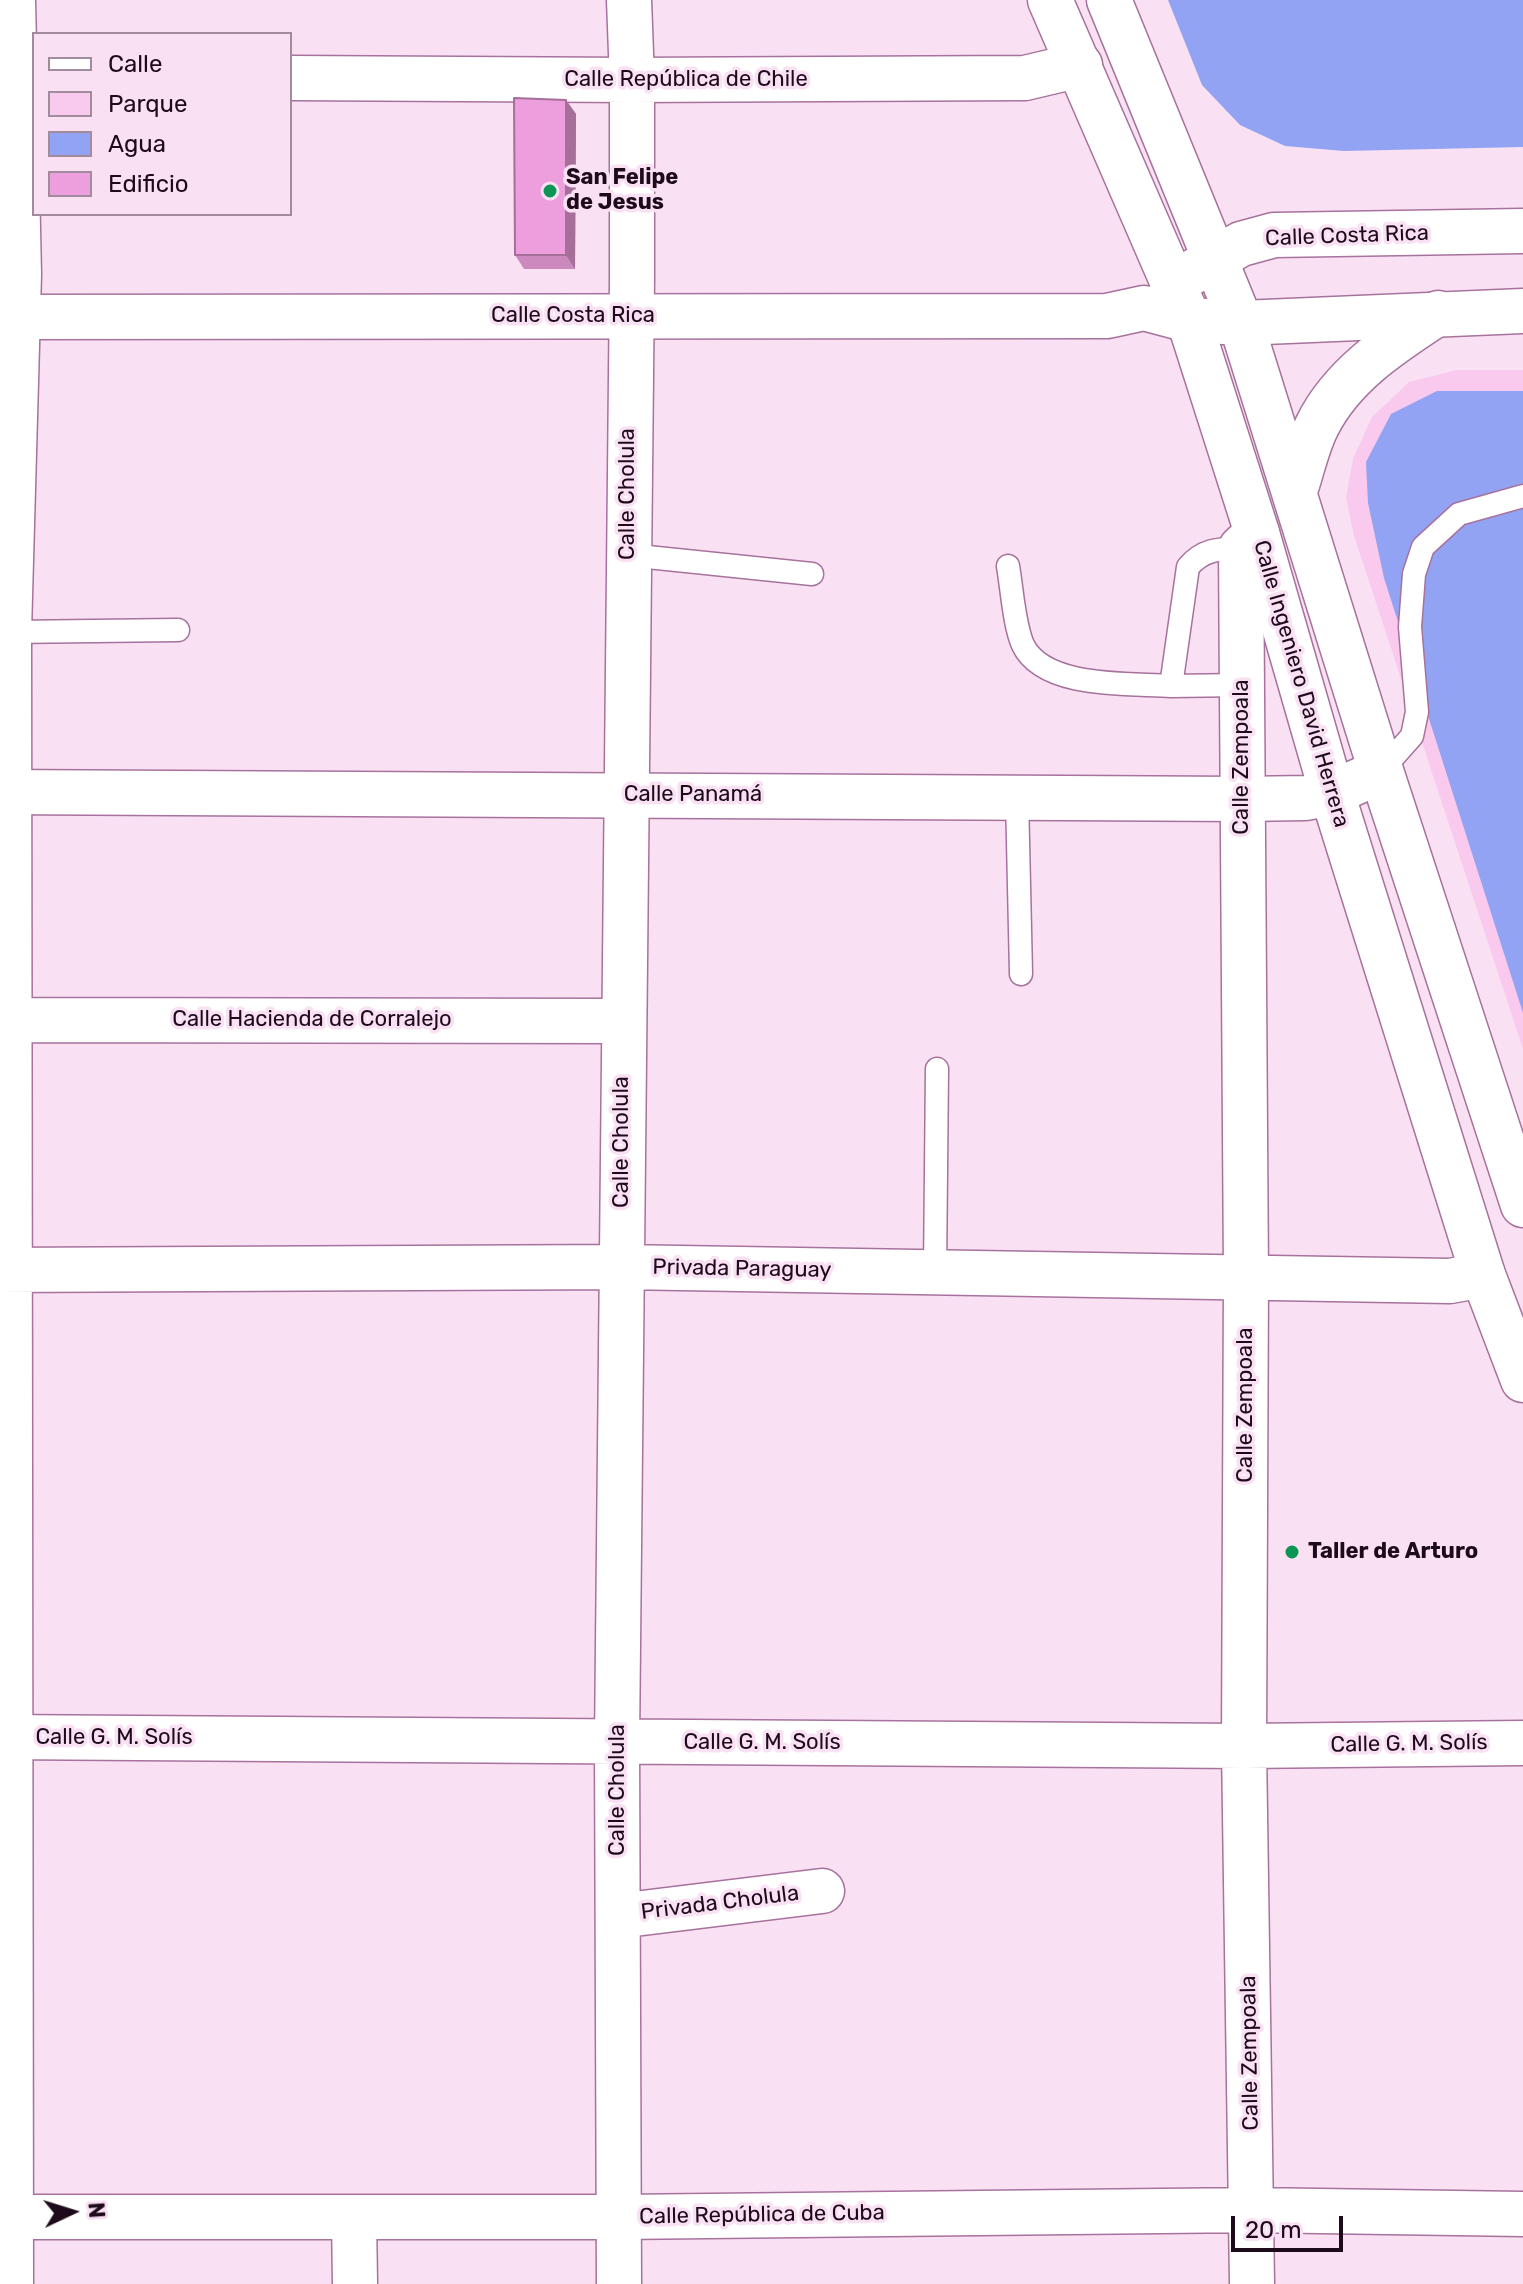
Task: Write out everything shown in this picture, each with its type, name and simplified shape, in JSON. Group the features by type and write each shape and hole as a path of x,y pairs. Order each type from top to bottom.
{"street":[{"path":"11,2284 6,2217 4,792 9,632 9,317 16,76 13,0"},
{"name":"Calle Cholula","path":"619,2284 617,1742 631,316 632,80 629,0"},
{"name":"Calle Ingeniero David Herrera","path":"1050,0 1080,65 1168,304 1249,540 1483,1275 1523,1380"},
{"path":"1109,0 1241,323 1381,771 1523,1205"},
{"name":"Calle República de Chile","path":"292,78 1025,78 1080,65"},
{"name":"Calle Costa Rica","path":"1168,304 1214,258 1241,244 1274,235 1523,231"},
{"name":"Calle Costa Rica","path":"9,317 1107,316 1168,304 1241,323 1523,311"},
{"path":"1295,491 1318,426 1352,377 1387,347 1438,313"},
{"name":"Calle Zempoala","path":"1249,540 1242,685 1242,799 1246,1276 1244,1746 1252,2284"},
{"name":"Calle Panamá","path":"4,792 1242,799 1306,798 1332,793 1381,771"},
{"name":"Calle Hacienda de Corralejo","path":"5,1020 623,1021"},
{"name":"Privada Paraguay","path":"5,1270 621,1267 1450,1281 1483,1275"},
{"name":"Calle G. M. Solís","path":"5,1737 1244,1746 1523,1743"},
{"name":"Privada Cholula","path":"618,1916 822,1891"},
{"name":"Calle República de Cuba","path":"6,2217 618,2217 1252,2210 1523,2214"},
{"path":"354,2217 355,2284"}],"lane":[{"path":"1381,771 1412,736 1417,712 1410,627 1414,574 1423,547 1459,514 1523,496"},
{"path":"1171,686 1188,567 1197,556 1249,540"},
{"path":"628,555 812,574"},
{"path":"1008,566 1022,643 1031,658 1050,672 1091,681 1171,686 1242,685"},
{"path":"9,632 178,630"},
{"path":"1017,797 1021,974"},
{"path":"935,1272 937,1069"}],"green space":[{"path":"1457,370 1523,370 1523,1049 1354,536 1346,497 1353,459 1372,417 1409,382"}],"water":[{"path":"1168,0 1523,0 1523,147 1344,151 1285,146 1240,125 1202,85"},
{"path":"1437,391 1523,391 1523,1013 1384,578 1368,503 1366,462 1391,414"}],"building":[{"name":"San Felipe de Jesus","path":"514,98 566,100 566,255 515,255"}],"place":[{"name":"San Felipe de Jesus","path":"550,191"},
{"name":"Taller de Arturo","path":"1292,1552"}]}
